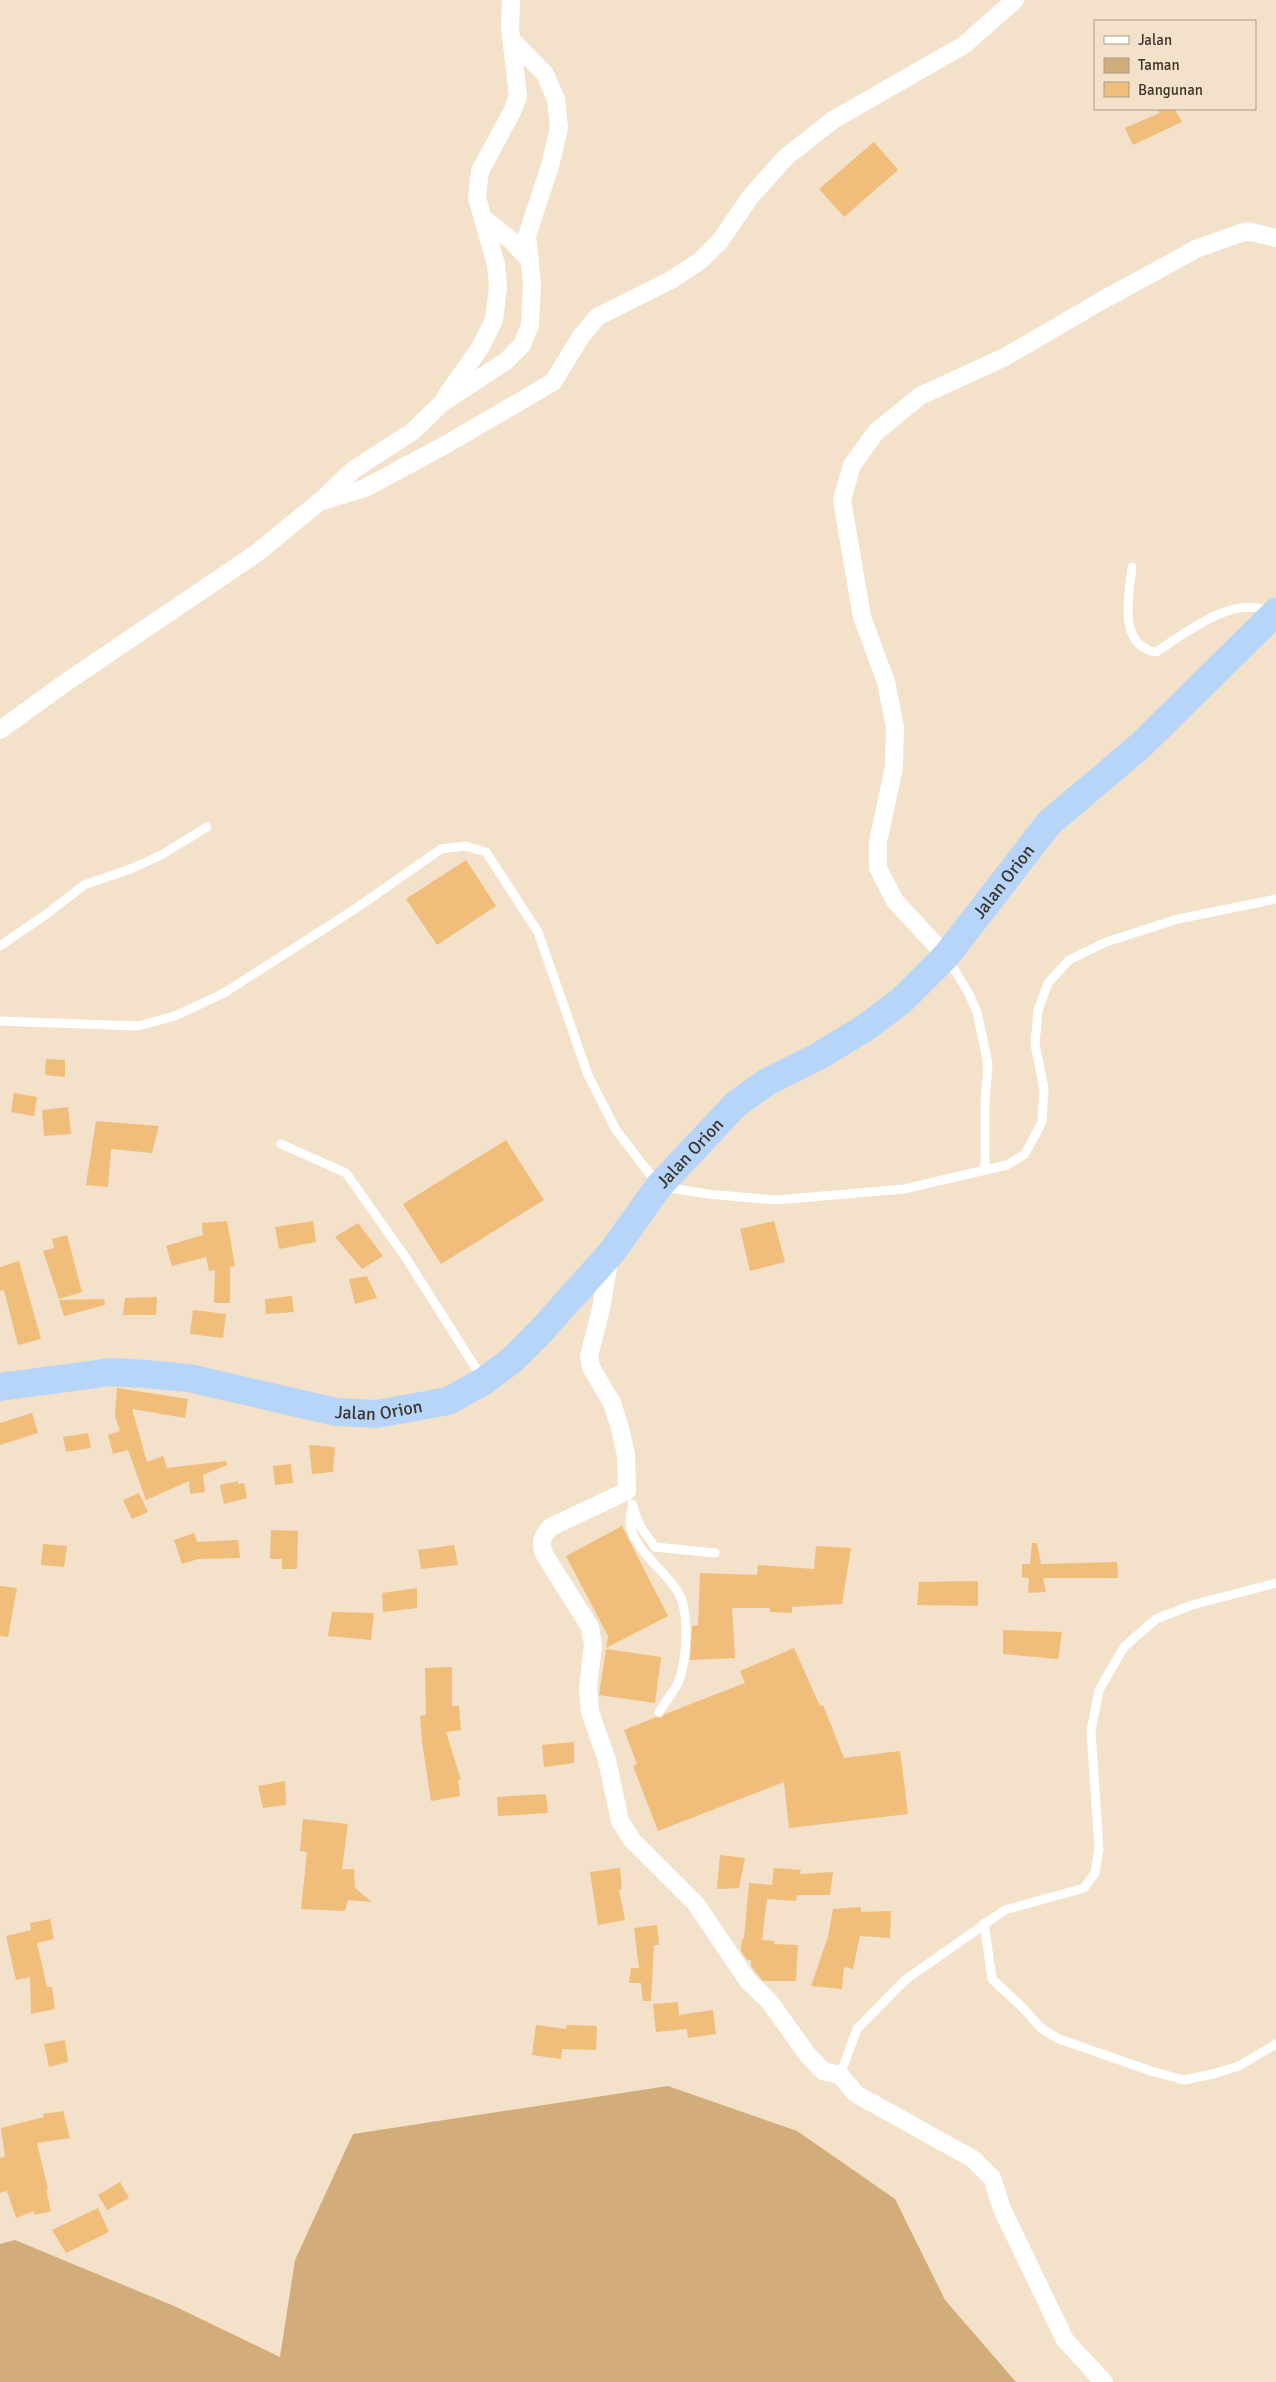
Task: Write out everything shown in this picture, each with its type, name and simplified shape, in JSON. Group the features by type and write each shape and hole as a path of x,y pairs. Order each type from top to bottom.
{"highway":[{"name":"Jalan Orion","path":"0,1387 111,1372 145,1374 189,1378 336,1412 377,1414 448,1401 484,1381 512,1360 541,1331 611,1254 659,1186 736,1104 767,1082 817,1058 865,1028 901,1001 946,956 1049,823 1140,746 1275,613"}],"street":[{"path":"442,403 480,348 494,320 498,287 496,264 477,198 480,172 518,96 511,39 511,0"},
{"path":"320,502 365,488 447,444 553,382 580,338 597,316 671,280 700,261 720,241 751,196 786,157 833,120 964,45 1015,0"},
{"path":"0,730 65,683 257,554 320,502 353,470 412,432 442,403 506,361 522,345 530,325 532,283 527,236 550,166 559,128 556,100 545,74 511,39"},
{"path":"482,218 512,241 530,261"},
{"path":"946,956 895,901 878,868 878,842 894,767 896,727 886,682 862,617 842,500 852,465 876,432 920,396 1005,357 1101,301 1198,248 1248,231 1276,238"},
{"path":"611,1254 590,1356 591,1367 612,1403 620,1428 626,1455 630,1499 551,1528 545,1533 541,1545 544,1554 590,1627 593,1645 588,1688 590,1712 607,1760 620,1821 632,1840 696,1904 748,1981 769,2001 807,2054 823,2070 840,2076 856,2094 973,2159 992,2178 1002,2209 1065,2340 1104,2382"}],"lane":[{"path":"1132,567 1127,606 1129,628 1136,642 1147,650 1156,652 1223,613 1259,606 1275,613"},
{"path":"0,946 48,913 84,885 132,868 156,857 207,827"},
{"path":"0,1021 138,1026 174,1016 224,993 355,909 441,849 465,846 486,852 538,932 588,1075 616,1130 659,1186 707,1194 776,1200 904,1188 1007,1165 1025,1154 1042,1122 1044,1089 1035,1044 1038,1010 1048,982 1068,960 1106,942 1178,918 1276,899"},
{"path":"946,956 969,994 977,1012 988,1064 985,1102 985,1170"},
{"path":"281,1144 346,1173 406,1258 484,1381"},
{"path":"630,1499 640,1526 655,1547 715,1553"},
{"path":"630,1499 629,1529 637,1543 679,1593 684,1606 684,1657 682,1670 678,1683 659,1712"},
{"path":"840,2076 857,2029 905,1980 1005,1910 1084,1888 1095,1873 1099,1849 1091,1731 1100,1690 1124,1646 1156,1619 1192,1604 1276,1583"},
{"path":"984,1923 992,1980 1022,2007 1042,2029 1059,2038 1151,2071 1184,2080 1238,2066 1276,2044"}],"green space":[{"path":"668,2086 797,2131 895,2199 945,2300 1016,2382 0,2382 0,2244 15,2240 174,2306 280,2357 295,2260 353,2134"}],"building":[{"path":"1158,110 1176,110 1182,122 1133,145 1125,128 1160,113"},
{"path":"874,142 898,170 844,217 819,189"},
{"path":"466,860 496,906 437,945 406,899"},
{"path":"46,1059 65,1060 65,1077 45,1075"},
{"path":"14,1093 37,1097 34,1116 11,1112"},
{"path":"68,1107 71,1134 44,1136 42,1110"},
{"path":"96,1121 159,1126 152,1153 111,1149 108,1187 86,1185"},
{"path":"506,1140 544,1200 441,1264 403,1204"},
{"path":"227,1221 235,1266 230,1267 230,1303 214,1303 215,1270 209,1271 206,1257 172,1266 166,1246 203,1235 202,1223"},
{"path":"313,1221 316,1242 279,1249 275,1227"},
{"path":"774,1221 785,1262 750,1271 740,1229"},
{"path":"358,1223 383,1256 362,1269 335,1237"},
{"path":"67,1235 82,1292 59,1299 43,1251 54,1248 52,1239"},
{"path":"19,1261 41,1339 18,1345 4,1290 0,1291 0,1267"},
{"path":"367,1276 377,1298 355,1304 349,1279"},
{"path":"292,1296 294,1312 266,1314 265,1299"},
{"path":"157,1297 156,1315 123,1315 125,1298"},
{"path":"104,1299 105,1305 64,1316 59,1300"},
{"path":"193,1310 226,1314 223,1338 190,1334"},
{"path":"117,1388 188,1399 185,1418 132,1409 147,1462 163,1456 167,1468 226,1461 227,1465 203,1475 205,1492 190,1494 189,1481 146,1500 128,1450 113,1454 108,1435 120,1431 115,1416"},
{"path":"32,1413 38,1433 0,1445 0,1423"},
{"path":"88,1433 91,1448 66,1452 63,1437"},
{"path":"309,1445 335,1447 333,1472 312,1474"},
{"path":"291,1464 293,1483 275,1485 273,1466"},
{"path":"238,1481 238,1484 244,1483 247,1498 224,1504 220,1485"},
{"path":"139,1493 148,1512 132,1519 123,1500"},
{"path":"622,1526 668,1616 606,1648 608,1636 566,1556"},
{"path":"271,1530 298,1531 297,1569 282,1569 282,1559 270,1559"},
{"path":"194,1533 197,1542 238,1540 240,1558 198,1559 182,1564 174,1540"},
{"path":"1032,1543 1037,1543 1041,1564 1117,1562 1118,1578 1043,1578 1046,1592 1028,1593 1029,1578 1022,1577 1022,1564 1030,1564"},
{"path":"43,1544 67,1546 64,1567 41,1565"},
{"path":"454,1545 458,1565 421,1569 418,1550"},
{"path":"816,1546 851,1548 842,1604 792,1607 792,1613 770,1612 770,1608 732,1608 735,1658 690,1660 692,1626 698,1625 700,1573 757,1575 758,1565 814,1569"},
{"path":"978,1581 978,1606 917,1605 919,1582"},
{"path":"0,1586 17,1588 8,1637 0,1636"},
{"path":"417,1588 417,1608 383,1612 382,1593"},
{"path":"332,1612 374,1613 371,1640 328,1636"},
{"path":"1003,1630 1062,1632 1058,1659 1003,1654"},
{"path":"794,1648 820,1706 823,1705 844,1758 900,1751 908,1814 789,1828 784,1782 658,1831 633,1766 637,1764 624,1730 656,1717 661,1718 665,1714 745,1683 740,1671"},
{"path":"606,1649 661,1657 655,1703 599,1695"},
{"path":"452,1667 452,1706 459,1706 461,1730 446,1732 461,1780 458,1780 460,1796 431,1801 420,1716 426,1715 425,1668"},
{"path":"574,1742 574,1763 544,1767 542,1745"},
{"path":"285,1781 286,1805 263,1808 258,1786"},
{"path":"546,1794 548,1813 498,1816 497,1797"},
{"path":"303,1819 348,1824 342,1869 354,1869 355,1888 372,1902 348,1900 345,1911 301,1909 307,1852 300,1851"},
{"path":"720,1855 745,1858 739,1888 717,1889"},
{"path":"620,1868 622,1889 619,1890 625,1920 598,1925 590,1872"},
{"path":"774,1868 801,1870 800,1874 833,1872 830,1895 797,1895 796,1901 767,1899 762,1940 774,1941 774,1944 798,1945 796,1981 763,1981 751,1966 751,1960 747,1960 741,1951 742,1939 744,1939 749,1883 772,1885"},
{"path":"861,1907 861,1912 891,1911 890,1938 860,1936 853,1969 844,1967 842,1989 811,1986 828,1937 833,1909"},
{"path":"50,1919 54,1939 37,1943 47,1987 52,1987 55,2009 31,2014 30,1977 16,1980 6,1936 31,1930 30,1923"},
{"path":"657,1925 659,1945 654,1945 651,2001 643,2001 641,1983 629,1983 631,1968 639,1968 634,1928"},
{"path":"678,2002 679,2015 713,2010 716,2034 688,2038 687,2029 656,2032 653,2004"},
{"path":"536,2025 566,2029 567,2025 597,2026 596,2050 562,2049 561,2059 532,2055"},
{"path":"65,2040 68,2062 49,2067 44,2044"},
{"path":"63,2111 70,2138 37,2143 51,2211 34,2215 34,2211 16,2218 7,2191 0,2193 0,2158 5,2157 1,2128 44,2117 43,2114"},
{"path":"120,2182 129,2198 107,2210 98,2195"},
{"path":"98,2208 109,2232 66,2253 52,2230"}]}
